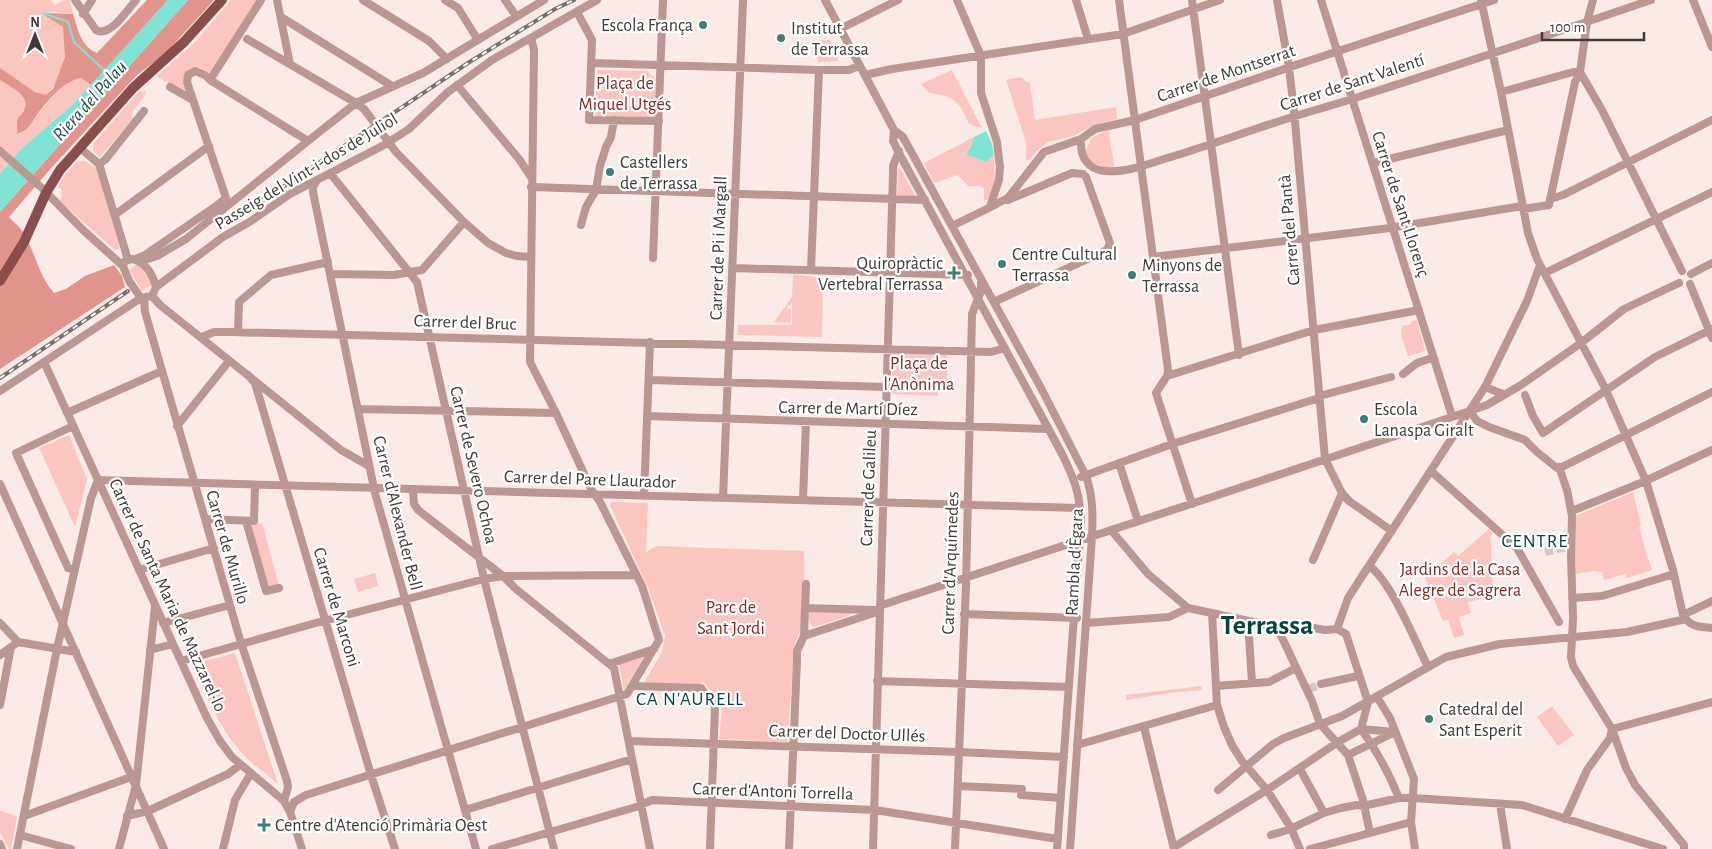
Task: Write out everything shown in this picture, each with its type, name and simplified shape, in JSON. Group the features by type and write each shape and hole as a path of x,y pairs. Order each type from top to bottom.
{"main road":[{"path":"0,282 24,242 44,191 60,170 133,88 184,42 222,0"}],"street":[{"path":"75,0 83,14 96,30 100,32 105,32 111,28 136,0"},
{"path":"83,14 92,0"},
{"path":"210,80 260,0"},
{"path":"277,0 290,64"},
{"path":"363,0 429,41 447,59"},
{"path":"445,0 458,8 478,40"},
{"path":"505,0 516,16"},
{"name":"Passeig del Vint-i-dos de Juliol","path":"132,262 226,202 356,103 423,73 544,0"},
{"name":"Passeig del Vint-i-dos de Juliol","path":"156,287 223,237 251,221 290,194 409,129 436,102 492,60 597,0"},
{"path":"654,258 663,0"},
{"name":"Carrer de Pi i Margall","path":"723,498 744,0"},
{"name":"Rambla d'Ègara","path":"824,0 894,130 903,137 915,158 1041,388 1086,476 1092,497 1094,538 1086,620 1070,849"},
{"path":"840,29 898,0"},
{"path":"957,0 981,56 981,93 997,142 1000,167 999,180 990,207"},
{"path":"1076,0 1088,39"},
{"path":"1119,0 1168,370 1167,376 1156,393 1192,504"},
{"path":"1192,0 1239,355"},
{"path":"865,75 892,69 1123,34 1220,0"},
{"name":"Carrer del Pantà","path":"1277,0 1289,67 1325,459"},
{"name":"Carrer de Sant Llorenç","path":"1321,0 1452,416"},
{"name":"Carrer de Montserrat","path":"990,207 1008,198 1044,152 1081,139 1095,129 1135,120 1481,2 1494,0"},
{"path":"1549,202 1575,82 1580,72 1593,0"},
{"name":"Carrer de Sant Valentí","path":"1081,139 1082,156 1095,169 1105,171 1142,166 1651,0"},
{"path":"1693,0 1712,46"},
{"path":"1481,2 1501,92 1528,233 1540,265 1606,390 1646,481 1685,617 1696,627 1712,628"},
{"path":"577,12 592,40 589,120 659,121"},
{"path":"281,17 392,86"},
{"path":"290,812 294,802 306,795 627,694 659,640 642,586 596,494 591,489 530,362 534,50 531,38"},
{"path":"247,39 364,109 396,152 464,222 496,249 517,256 531,257"},
{"path":"591,63 819,70 849,70 859,66"},
{"path":"811,270 819,70"},
{"path":"226,202 187,82 188,75 195,71 200,72 308,141"},
{"path":"1501,92 1572,72 1580,72"},
{"path":"1580,72 1602,110 1682,271"},
{"path":"457,85 519,159 531,178"},
{"path":"170,87 193,100"},
{"path":"99,164 105,160 144,111"},
{"path":"581,226 586,207 596,190 600,166 611,137 614,120"},
{"path":"1153,256 1392,228 1549,202 1712,120"},
{"name":"Carrer de Galileu","path":"873,849 886,349 894,166 899,153 899,143 894,130"},
{"path":"1373,163 1508,130"},
{"path":"116,214 209,146"},
{"path":"80,148 99,164 132,262 129,281 142,298"},
{"path":"519,159 527,158 532,151"},
{"path":"2,153 83,230 153,278 156,287 152,296"},
{"path":"899,153 905,157 915,158"},
{"name":"Rambla d'Ègara","path":"899,153 1074,479 1080,508 1079,541 1057,849"},
{"path":"1114,176 1130,172"},
{"name":"Carrer de Severo Ochoa","path":"330,173 417,282 484,579 548,833 554,849"},
{"path":"952,226 990,207 1072,173 1083,174 1086,177 1110,243 1109,248 994,302"},
{"name":"Carrer d'Alexander Bell","path":"317,180 314,183 313,192 374,489 476,849"},
{"path":"531,188 925,200"},
{"path":"1545,273 1712,192"},
{"path":"331,274 394,275 422,270 464,222"},
{"path":"238,332 239,302 271,274 328,262"},
{"path":"1691,274 1712,263"},
{"path":"1338,629 1348,598 1485,387 1526,301 1540,265"},
{"path":"733,268 979,276"},
{"path":"1679,283 1684,286 1690,284 1693,280 1691,274 1682,271"},
{"path":"1679,283 1678,276 1682,271"},
{"name":"Carrer d'Arquímedes","path":"955,849 960,683 966,579 972,314 981,291 979,276"},
{"path":"804,636 874,613 882,606 1079,541 1116,534 1138,521 1487,405 1548,367 1624,309 1679,283"},
{"path":"1690,284 1710,329 1712,338"},
{"path":"0,391 142,298 152,296"},
{"path":"152,296 160,305 341,450 369,466"},
{"name":"Carrer de Murillo","path":"142,298 240,643 287,781 288,787 284,801"},
{"path":"1167,376 1314,330 1419,310"},
{"path":"1525,395 1542,433 1655,358 1710,329"},
{"name":"Carrer del Bruc","path":"202,337 214,332 238,332 991,352 1005,348"},
{"path":"644,496 650,342"},
{"path":"1403,374 1416,363 1432,358"},
{"path":"178,426 229,361"},
{"name":"Carrer de Santa Maria de Mazzarel·lo","path":"44,362 207,718 220,741 240,765 284,801 290,812 302,849"},
{"path":"67,413 162,371"},
{"name":"Carrer de Marconi","path":"248,375 255,383 371,775 395,849"},
{"path":"1074,479 1172,444 1319,397 1391,377"},
{"path":"648,380 886,387"},
{"path":"1485,387 1503,394"},
{"path":"1559,468 1712,392"},
{"path":"261,406 268,400 277,398"},
{"path":"358,409 556,413"},
{"path":"1470,411 1477,421 1525,440 1537,452 1559,468 1572,511 1569,546 1572,598 1571,656 1573,666 1612,729 1626,768 1635,785 1684,845 1684,849"},
{"name":"Carrer de Martí Díez","path":"647,416 1048,429"},
{"path":"803,500 806,422"},
{"path":"74,426 16,453 68,568 75,570"},
{"path":"1572,511 1646,481 1712,450"},
{"path":"1325,459 1342,493 1350,501 1392,530"},
{"path":"1119,463 1138,521"},
{"path":"1431,471 1517,548 1559,622"},
{"path":"17,849 57,649 90,498 98,480"},
{"name":"Carrer del Pare Llaurador","path":"98,480 255,486 1080,508"},
{"path":"0,484 164,849"},
{"path":"206,519 254,521 255,486"},
{"path":"413,490 414,504 418,510 481,561 503,576 516,589 614,668 650,849"},
{"path":"1314,560 1342,493"},
{"path":"246,521 266,591 279,588"},
{"path":"1116,534 1148,574 1188,608 1277,627 1303,626 1326,630 1338,629 1346,634 1367,699 1361,729 1373,745 1391,777 1399,798"},
{"path":"139,570 214,548"},
{"path":"1369,566 1374,569 1390,590 1428,667"},
{"path":"1572,598 1602,596 1674,574"},
{"path":"181,661 240,643 484,579 503,576 635,575"},
{"path":"789,849 797,651 804,636 806,584"},
{"path":"1218,790 1279,741 1342,716 1367,699 1377,697 1446,657 1492,646 1572,636 1627,632 1685,617 1712,601"},
{"path":"164,623 230,605"},
{"path":"119,849 136,785 155,606"},
{"path":"806,608 874,610 880,608"},
{"path":"964,614 1086,620 1169,617 1188,608"},
{"path":"1212,613 1217,706 1233,747 1268,792 1291,828 1300,849"},
{"path":"1248,621 1252,683"},
{"path":"0,623 14,644 0,705"},
{"path":"1277,627 1308,689 1319,724 1348,756 1355,772 1370,833"},
{"path":"0,655 14,644 76,652"},
{"path":"150,650 173,644"},
{"path":"609,664 654,649"},
{"path":"1216,686 1269,682 1296,668"},
{"path":"1321,684 1358,676"},
{"path":"877,681 1069,686"},
{"path":"633,686 701,688 715,706 710,849"},
{"path":"1377,697 1390,718 1414,779 1411,822 1415,849"},
{"path":"1612,729 1712,702"},
{"path":"1077,745 1217,706"},
{"path":"1144,727 1174,848 1268,792 1336,743 1361,729 1396,734"},
{"path":"1565,818 1587,770 1610,738 1612,729"},
{"path":"1348,756 1396,734"},
{"name":"Carrer del Doctor Ullés","path":"629,740 1064,757"},
{"path":"465,810 632,759"},
{"path":"127,816 148,811 228,774 240,765"},
{"path":"1300,769 1324,813"},
{"path":"223,849 235,800 251,774"},
{"path":"24,816 131,777"},
{"path":"958,786 1022,789 1021,795 1061,798"},
{"path":"1271,835 1324,813 1357,805 1363,806 1399,798 1413,798 1522,805 1660,849"},
{"name":"Carrer d'Antoni Torrella","path":"492,849 642,805 652,800 875,810 1058,839"},
{"path":"1500,804 1507,849"},
{"path":"1310,849 1411,822"},
{"path":"20,835 71,849"},
{"path":"0,844 2,849"}],"green space":[{"path":"0,0 51,0 55,5 64,0 70,0 73,14 43,13 62,27 65,46 63,65 47,95 31,89 0,68"},
{"path":"231,0 258,0 212,74 199,68 190,69 185,77 187,91 157,76 195,42"},
{"path":"818,40 830,40 839,54 838,61 818,62"},
{"name":"Plaça de Miquel Utgés","path":"597,70 647,71 655,78 655,117 595,116"},
{"path":"952,70 982,128 969,124 962,109 955,101 945,96 929,93 921,84"},
{"path":"1021,77 1030,83 1035,120 1116,107 1117,119 1094,125 1073,136 1048,142 1026,161 1026,142 1006,80"},
{"path":"81,78 91,85 73,104 20,150 0,174 0,80 17,91 24,99 25,108 17,121 18,133 20,134 34,120 54,94 71,81"},
{"path":"140,90 143,93 146,90 132,112 132,120 100,157 93,151 93,144"},
{"path":"1109,130 1114,167 1104,167 1090,162 1086,151 1091,138"},
{"path":"974,137 970,149 977,158 986,162 994,155 995,190 991,200 984,200 984,188 968,186 958,175 934,183 924,163"},
{"path":"85,161 96,168 120,249 115,250 60,201 62,197 61,189 58,187 65,175 77,162"},
{"path":"898,168 900,168 918,201 897,200"},
{"path":"138,263 152,284 142,291 129,270"},
{"path":"793,274 823,278 822,337 738,335 738,325 792,325 792,301 787,309 791,309 791,323 774,322 792,297"},
{"path":"1417,320 1425,351 1408,356 1401,334 1402,326"},
{"name":"Plaça de l'Anònima","path":"892,352 947,353 947,386 938,386 938,396 892,394"},
{"path":"69,435 87,479 75,527 39,448"},
{"path":"1633,492 1641,526 1639,527 1652,570 1627,578 1625,574 1604,580 1602,572 1593,571 1575,574 1575,518 1577,515"},
{"name":"Parc de Sant Jordi","path":"612,502 648,503 646,552 656,546 804,551 804,610 795,642 787,742 719,739 722,706 703,681 699,685 646,683 645,681 662,652 665,636 648,588 610,505"},
{"path":"262,523 279,586 268,589 251,526"},
{"name":"Jardins de la Casa Alegre de Sagrera","path":"1489,529 1493,533 1490,537 1493,592 1489,597 1468,602 1471,613 1459,617 1464,635 1454,638 1448,620 1443,621 1425,578 1454,552 1458,556"},
{"path":"375,573 378,586 358,592 354,579"},
{"path":"811,610 856,613 814,627 810,624 809,615"},
{"path":"235,653 278,784 249,760 232,742 203,688 194,666 195,664"},
{"path":"645,655 624,690 619,664"},
{"path":"1201,686 1202,690 1126,700 1126,695"},
{"path":"1552,706 1574,735 1558,746 1537,717"},
{"path":"0,811 17,816 11,849 9,849 0,832"}],"shaded area":[{"path":"147,0 168,0 91,85 81,78 69,83 52,96 27,128 17,134 17,120 26,104 17,91 0,80 0,68 35,92 46,95 53,89 65,57 63,27 43,13 73,14 84,42 97,53"},
{"path":"188,0 214,0 164,55 137,75 52,167 9,217 25,236 48,286 54,293 66,289 85,276 114,265 122,276 125,287 0,369 0,212"}],"water":[{"name":"Riera del Palau","path":"168,0 188,0 0,212 0,174 20,150 73,104"},
{"path":"986,131 992,144 994,155 986,162 966,153 970,149 974,137"}],"waterway":[{"path":"43,13 68,22 74,42 105,71"}],"tunnel":[{"path":"1545,552 1567,547"},
{"path":"1309,689 1321,684"}],"railway":[{"path":"244,213 468,63 555,9 574,0"},
{"path":"0,378 128,291"}],"place":[{"name":"Escola França","path":"703,25"},
{"name":"Institut de Terrassa","path":"781,38"},
{"name":"Castellers de Terrassa","path":"610,172"},
{"name":"Centre Cultural Terrassa","path":"1002,264"},
{"name":"Quiropràctic Vertebral Terrassa","path":"954,273"},
{"name":"Minyons de Terrassa","path":"1132,275"},
{"name":"Escola Lanaspa Giralt","path":"1364,419"},
{"name":"Catedral del Sant Esperit","path":"1429,719"},
{"name":"Centre d'Atenció Primària Oest","path":"264,825"}],"district":[{"name":"CENTRE","path":"1535,540"},
{"name":"Terrassa","path":"1267,624"},
{"name":"CA N'AURELL","path":"690,698"}]}
